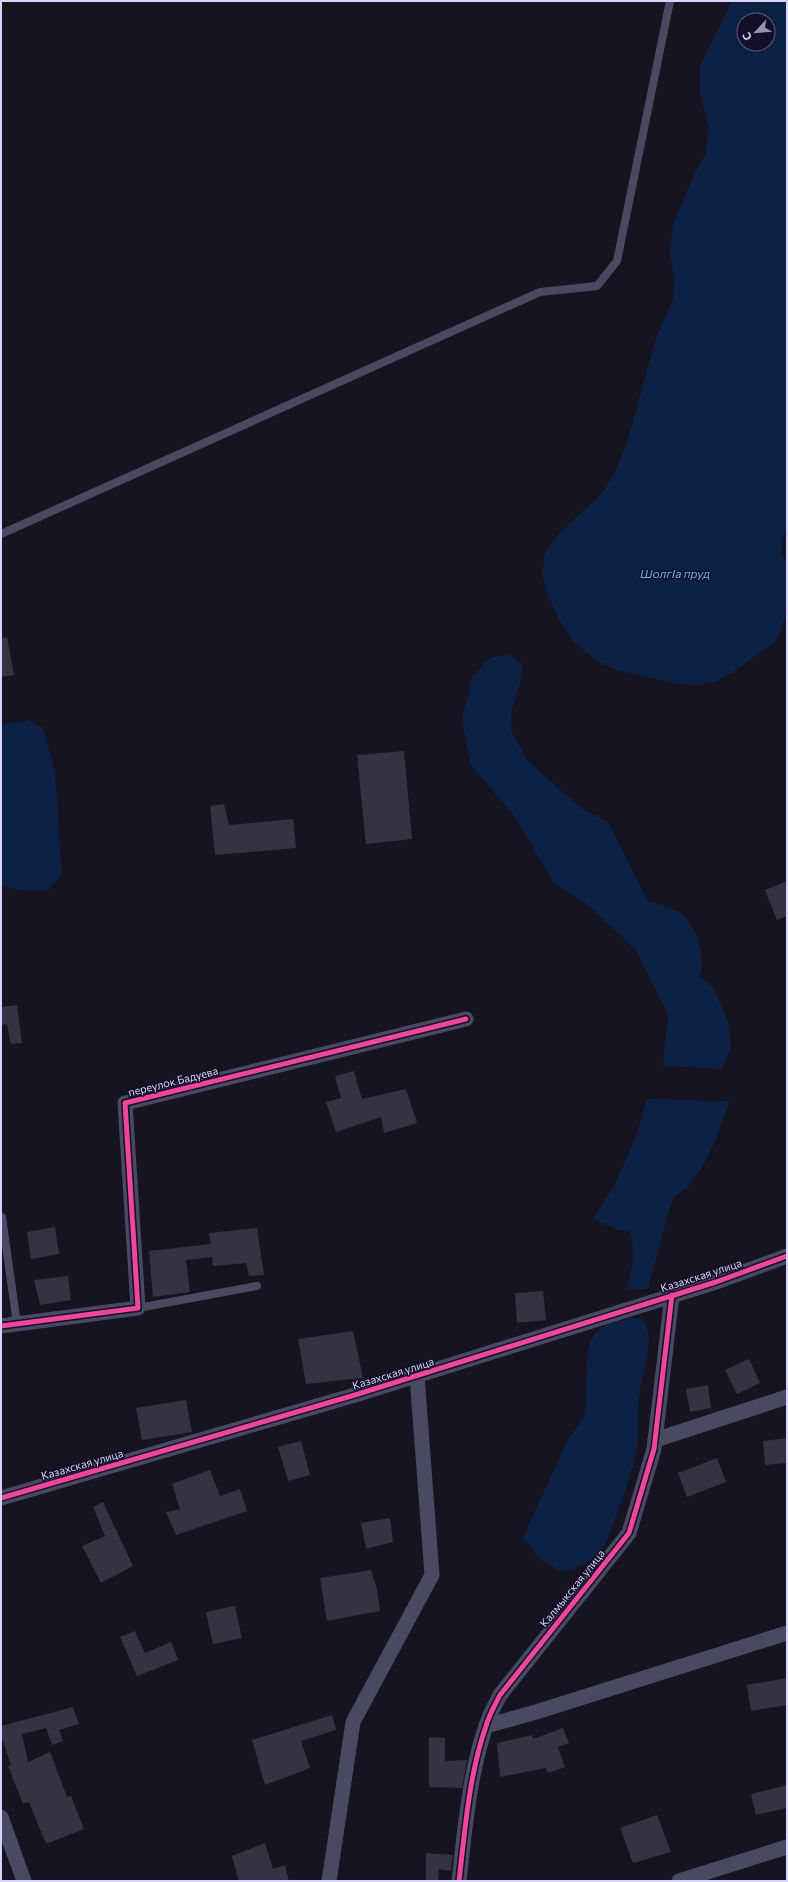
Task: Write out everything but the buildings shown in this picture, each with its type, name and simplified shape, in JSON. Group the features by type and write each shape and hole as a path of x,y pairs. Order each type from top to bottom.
{"street":[{"name":"переулок Бадуева","path":"138,1308 125,1103 466,1019"},
{"name":"Казахская улица","path":"1,1498 417,1376 672,1295 787,1256"},
{"name":"Калмыкская улица","path":"459,1881 468,1803 486,1726 500,1695 630,1533 655,1440 672,1295"},
{"path":"1,1326 138,1308"},
{"path":"329,1881 352,1722 432,1575 417,1376"},
{"path":"655,1440 787,1397"},
{"path":"486,1726 536,1712 787,1633"},
{"path":"1,1816 24,1881"},
{"path":"679,1881 787,1847"}],"lane":[{"path":"1,534 540,292 597,286 617,261 670,1"},
{"path":"2,1217 17,1324"},
{"path":"138,1308 257,1286"}],"water":[{"name":"ШолгIа пруд","path":"732,1 787,1 787,528 783,538 781,553 787,563 787,610 781,631 774,642 735,671 714,682 697,685 679,684 616,670 594,659 575,643 560,622 548,596 542,575 545,552 557,536 603,492 615,472 627,442 657,335 673,300 674,278 670,253 673,224 695,173 706,154 708,126 700,94 700,65"},
{"path":"510,655 523,664 520,684 512,708 511,730 528,761 582,809 608,822 647,900 682,914 693,928 701,952 702,960 700,977 714,988 728,1022 731,1048 722,1069 663,1066 668,1015 635,949 588,905 554,883 513,814 470,764 462,719 472,677 491,657"},
{"path":"28,720 43,728 55,771 62,874 48,890 19,890 1,886 1,725"},
{"path":"647,1099 730,1101 716,1139 702,1167 689,1186 674,1197 648,1289 627,1289 633,1260 633,1246 629,1231 618,1230 593,1219 615,1184 636,1136"},
{"path":"636,1317 644,1320 647,1328 648,1346 639,1398 637,1449 631,1471 615,1521 603,1547 598,1554 585,1563 561,1572 540,1559 523,1538 568,1439 585,1416 587,1359 590,1342 597,1331 609,1323"}],"cycle path":[{"path":"1,1326 138,1308 125,1103 466,1019"},
{"path":"1,1498 355,1395 716,1282 787,1256"},
{"path":"459,1881 475,1764 492,1710 500,1695 629,1533 654,1449 672,1295"}]}
